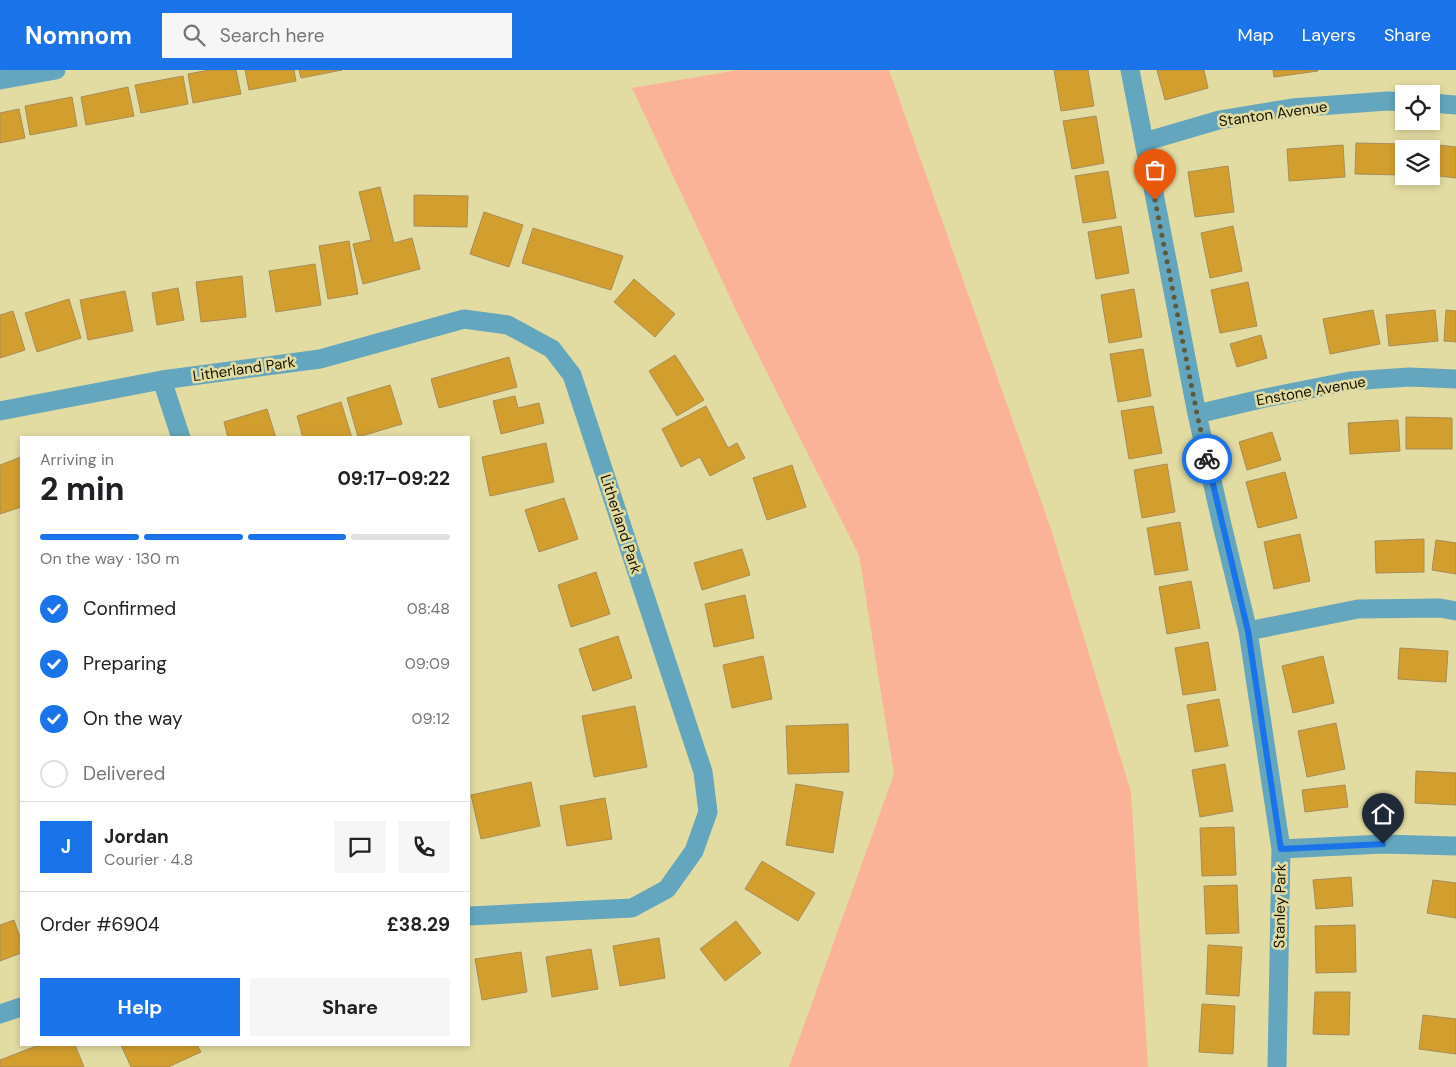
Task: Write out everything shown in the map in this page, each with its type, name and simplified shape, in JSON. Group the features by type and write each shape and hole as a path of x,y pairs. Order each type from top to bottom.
{"street":[{"path":"0,80 56,70"},
{"name":"Stanley Park","path":"1130,70 1197,414 1248,631 1281,849 1277,1067"},
{"name":"Stanton Avenue","path":"1144,142 1219,120 1292,108 1395,101"},
{"path":"1440,104 1456,105"},
{"name":"Litherland Park","path":"0,411 162,380 320,359 464,319 508,325 552,349 572,375 704,772 708,812 694,850 667,889 632,908 470,916"},
{"name":"Enstone Avenue","path":"1197,414 1264,398 1350,381 1409,377 1456,379"},
{"path":"162,380 180,436"},
{"path":"1248,631 1358,608 1440,608 1456,611"},
{"path":"1281,849 1383,844 1456,846"},
{"path":"0,1014 20,1007"}],"shaded area":[{"path":"738,70 889,70 1051,529 1131,792 1148,1067 789,1067 894,774 859,555 742,323 632,88"}],"building":[{"path":"209,70 236,70 241,94 193,103 188,74"},
{"path":"245,70 294,70 296,81 249,90"},
{"path":"299,70 342,70 301,78"},
{"path":"1054,70 1088,70 1094,106 1061,111"},
{"path":"1157,70 1204,70 1208,88 1165,100"},
{"path":"1273,70 1318,70 1318,71 1274,77"},
{"path":"183,76 188,104 141,113 135,85"},
{"path":"128,87 134,116 86,125 81,97"},
{"path":"72,97 77,126 30,135 25,106"},
{"path":"19,109 25,138 0,143 0,113"},
{"path":"1096,116 1104,163 1072,169 1063,121"},
{"path":"1356,143 1395,144 1395,175 1355,174"},
{"path":"1343,145 1345,177 1289,181 1287,149"},
{"path":"1440,145 1456,147 1456,178 1440,176"},
{"path":"1228,166 1234,212 1195,217 1188,172"},
{"path":"1108,171 1116,218 1083,223 1075,176"},
{"path":"380,187 394,243 412,238 420,269 363,284 353,244 371,240 359,192"},
{"path":"414,195 468,196 467,227 414,226"},
{"path":"484,212 523,225 509,267 470,254"},
{"path":"1121,226 1129,273 1096,279 1088,232"},
{"path":"1233,226 1242,271 1210,278 1201,233"},
{"path":"533,228 623,256 611,290 522,263"},
{"path":"349,241 358,294 328,299 319,246"},
{"path":"315,264 321,305 276,312 269,271"},
{"path":"242,276 246,317 201,322 196,282"},
{"path":"634,279 675,314 655,337 614,302"},
{"path":"1248,282 1257,326 1220,333 1211,290"},
{"path":"178,288 184,320 157,325 152,293"},
{"path":"1134,289 1142,337 1109,343 1101,295"},
{"path":"125,291 133,331 88,340 80,300"},
{"path":"69,299 81,338 37,352 25,313"},
{"path":"1373,310 1380,344 1330,354 1323,319"},
{"path":"1435,310 1438,341 1389,346 1386,315"},
{"path":"1446,310 1456,311 1456,342 1444,341"},
{"path":"13,311 25,350 0,358 0,315"},
{"path":"1261,335 1267,358 1237,367 1230,344"},
{"path":"1143,349 1151,396 1118,402 1110,354"},
{"path":"675,355 704,400 677,416 649,371"},
{"path":"509,357 517,387 439,408 431,379"},
{"path":"390,385 402,424 358,436 347,398"},
{"path":"515,396 518,408 539,403 544,423 501,434 493,401"},
{"path":"341,402 351,436 302,436 297,416"},
{"path":"706,406 728,448 737,443 745,458 710,476 700,457 681,467 662,429"},
{"path":"1153,406 1162,453 1129,459 1121,411"},
{"path":"267,409 275,436 228,436 224,422"},
{"path":"1406,417 1452,418 1452,449 1406,449"},
{"path":"1398,420 1400,451 1350,454 1348,423"},
{"path":"1272,432 1281,460 1247,470 1239,442"},
{"path":"546,443 554,482 490,496 482,457"},
{"path":"20,457 20,507 0,514 0,465"},
{"path":"1167,464 1175,512 1142,518 1134,470"},
{"path":"792,465 806,507 767,520 753,478"},
{"path":"1285,472 1297,518 1258,528 1246,482"},
{"path":"564,498 578,539 539,552 525,510"},
{"path":"1180,522 1188,570 1155,575 1147,528"},
{"path":"1300,534 1310,581 1274,589 1264,542"},
{"path":"1424,539 1424,572 1376,573 1375,541"},
{"path":"1436,540 1456,543 1456,574 1432,570"},
{"path":"742,549 750,575 702,590 694,563"},
{"path":"596,572 610,614 571,627 558,585"},
{"path":"1191,581 1200,628 1167,634 1159,587"},
{"path":"745,595 754,638 714,647 705,604"},
{"path":"618,636 632,678 593,691 579,649"},
{"path":"1208,642 1216,690 1183,695 1175,648"},
{"path":"1400,648 1448,651 1446,682 1398,679"},
{"path":"763,656 772,699 732,708 723,665"},
{"path":"1323,656 1334,703 1293,713 1282,666"},
{"path":"1219,699 1228,746 1195,752 1187,705"},
{"path":"635,706 647,767 594,777 582,716"},
{"path":"1336,723 1345,769 1307,777 1298,731"},
{"path":"848,724 849,772 788,774 786,726"},
{"path":"1225,764 1233,811 1200,817 1192,770"},
{"path":"1416,771 1456,773 1456,805 1415,803"},
{"path":"531,782 540,826 481,839 471,795"},
{"path":"796,784 843,792 833,853 786,845"},
{"path":"1345,785 1348,807 1305,812 1302,790"},
{"path":"605,798 612,839 567,846 560,806"},
{"path":"1234,827 1236,875 1202,876 1200,828"},
{"path":"762,861 815,893 798,921 745,889"},
{"path":"1351,877 1353,906 1316,909 1313,880"},
{"path":"1433,880 1456,883 1456,918 1427,913"},
{"path":"1237,885 1239,933 1206,934 1204,886"},
{"path":"14,920 20,937 20,953 0,961 0,925"},
{"path":"736,921 761,953 725,981 700,949"},
{"path":"1355,925 1356,972 1316,973 1315,926"},
{"path":"659,938 665,978 620,986 613,946"},
{"path":"1208,945 1242,947 1239,996 1206,994"},
{"path":"591,949 598,989 552,997 546,957"},
{"path":"521,952 527,992 482,1000 475,959"},
{"path":"1315,992 1350,992 1349,1035 1313,1034"},
{"path":"1202,1004 1235,1006 1233,1054 1199,1052"},
{"path":"1423,1015 1456,1019 1456,1054 1419,1049"},
{"path":"36,1046 75,1046 84,1067 0,1067 0,1060"},
{"path":"121,1046 198,1046 201,1052 168,1067 131,1067"}],"way so far":[{"path":"1155,200 1207,459"}],"route":[{"path":"1207,459 1248,631 1281,849 1383,844"}]}
